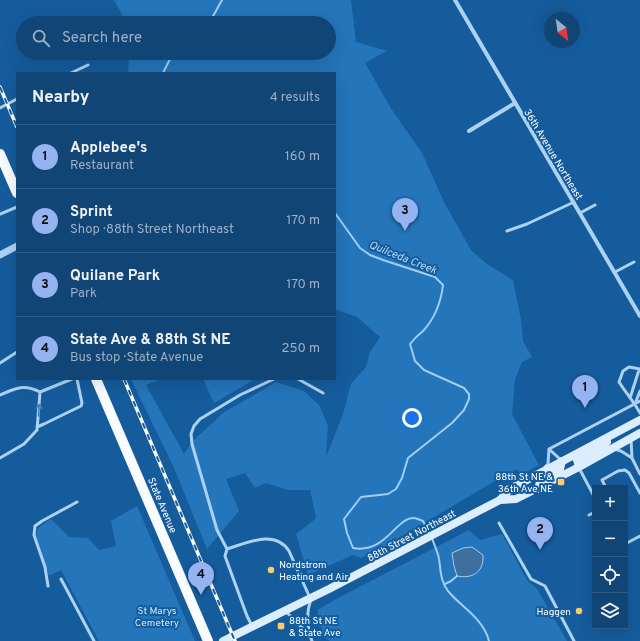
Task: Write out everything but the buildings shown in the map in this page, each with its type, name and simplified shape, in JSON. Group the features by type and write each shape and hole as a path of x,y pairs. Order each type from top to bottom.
{"main road":[{"path":"0,154 16,192"},
{"name":"State Avenue","path":"96,380 208,641"},
{"name":"88th Street Northeast","path":"222,641 329,589 500,500 510,489 640,420"},
{"name":"88th Street Northeast","path":"500,500 516,499 538,489 640,433"},
{"path":"579,467 577,460 607,443 610,436"},
{"path":"538,489 542,479 560,469 562,461"}],"street":[{"name":"36th Avenue Northeast","path":"455,0 640,314"},
{"path":"469,131 515,103"},
{"path":"0,255 16,247"}],"lane":[{"path":"73,72 88,65"},
{"path":"0,108 16,100"},
{"path":"507,231 528,224 574,202"},
{"path":"580,213 596,204"},
{"path":"0,214 16,207"},
{"path":"615,272 634,262"},
{"path":"0,363 16,353"},
{"path":"630,398 640,369 629,367 623,371 619,382 640,413"},
{"path":"0,395 12,389 29,387 40,392 70,380"},
{"path":"37,427 81,406 82,403 77,380"},
{"path":"252,626 225,556 227,549 218,530 192,444 191,434 194,426 200,419 240,395 272,380"},
{"path":"300,380 322,393"},
{"path":"635,404 640,391"},
{"path":"0,458 24,444 37,430 40,392"},
{"path":"549,449 640,401"},
{"path":"631,438 632,458 640,474"},
{"path":"613,448 632,458"},
{"path":"549,449 562,461"},
{"path":"541,472 548,464 549,449"},
{"path":"579,467 592,492"},
{"path":"604,485 602,480 618,471 625,470 629,473 640,493"},
{"path":"48,586 45,567 34,535 35,526 77,502"},
{"path":"499,523 531,579 545,586 574,641"},
{"path":"628,542 640,536"},
{"path":"227,549 252,541 265,539 274,539 285,545 311,598 308,610 312,639"},
{"path":"61,580 94,641"},
{"path":"284,611 295,620 312,639"}],"green space":[{"path":"114,0 351,0 356,42 387,51 365,63 392,110 422,153 445,204 471,250 487,264 513,280 521,320 523,341 532,357 522,362 515,379 512,414 539,465 521,475 517,469 377,551 361,558 353,555 308,575 296,534 316,517 310,490 288,490 266,483 255,488 245,473 226,479 239,511 207,549 174,468 131,380 158,380 146,385 184,454 192,442 223,413 276,382 304,391 319,405 328,425 326,457 343,414 351,384 366,367 370,352 380,337 357,317 336,309 336,72 128,72 129,60 336,60 336,16 123,16"},
{"path":"203,380 253,380 214,403"},
{"name":"St Marys Cemetery","path":"137,506 195,641 99,641 61,570 49,576 36,536 38,528 51,519 69,537 88,538 99,550 116,546 111,521"},
{"path":"469,530 480,540 502,534 527,580 537,589 567,641 330,641 324,637 317,610"}],"shaded area":[{"path":"472,547 483,555 482,566 473,575 463,577 457,576 452,553 463,548"}],"waterway":[{"name":"Quilceda Creek","path":"213,16 222,0"},
{"name":"Quilceda Creek","path":"164,72 170,60"},
{"name":"Quilceda Creek","path":"336,214 360,248 370,255 435,277 443,285 441,298 434,315 423,331 410,344 415,361 424,370 464,388 469,394 469,399 464,410 452,423 408,458 402,478 396,489 388,494 361,497 344,519 347,533 353,548 374,546 408,519 414,518 423,521 430,535"},
{"name":"Quilceda Creek","path":"432,538 445,587 482,626 489,641"},
{"path":"445,584 457,576"}],"railway":[{"path":"0,87 16,125"},
{"path":"124,380 235,641"}],"place":[{"name":"Quilane Park","path":"405,231"},
{"name":"Applebee's","path":"585,408"},
{"name":"88th St NE & 36th Ave NE","path":"561,482"},
{"name":"Sprint","path":"540,550"},
{"name":"Nordstrom Heating and Air","path":"271,570"},
{"name":"State Ave & 88th St NE","path":"201,595"},
{"name":"Haggen","path":"579,611"},
{"name":"88th St NE & State Ave","path":"281,626"}]}
